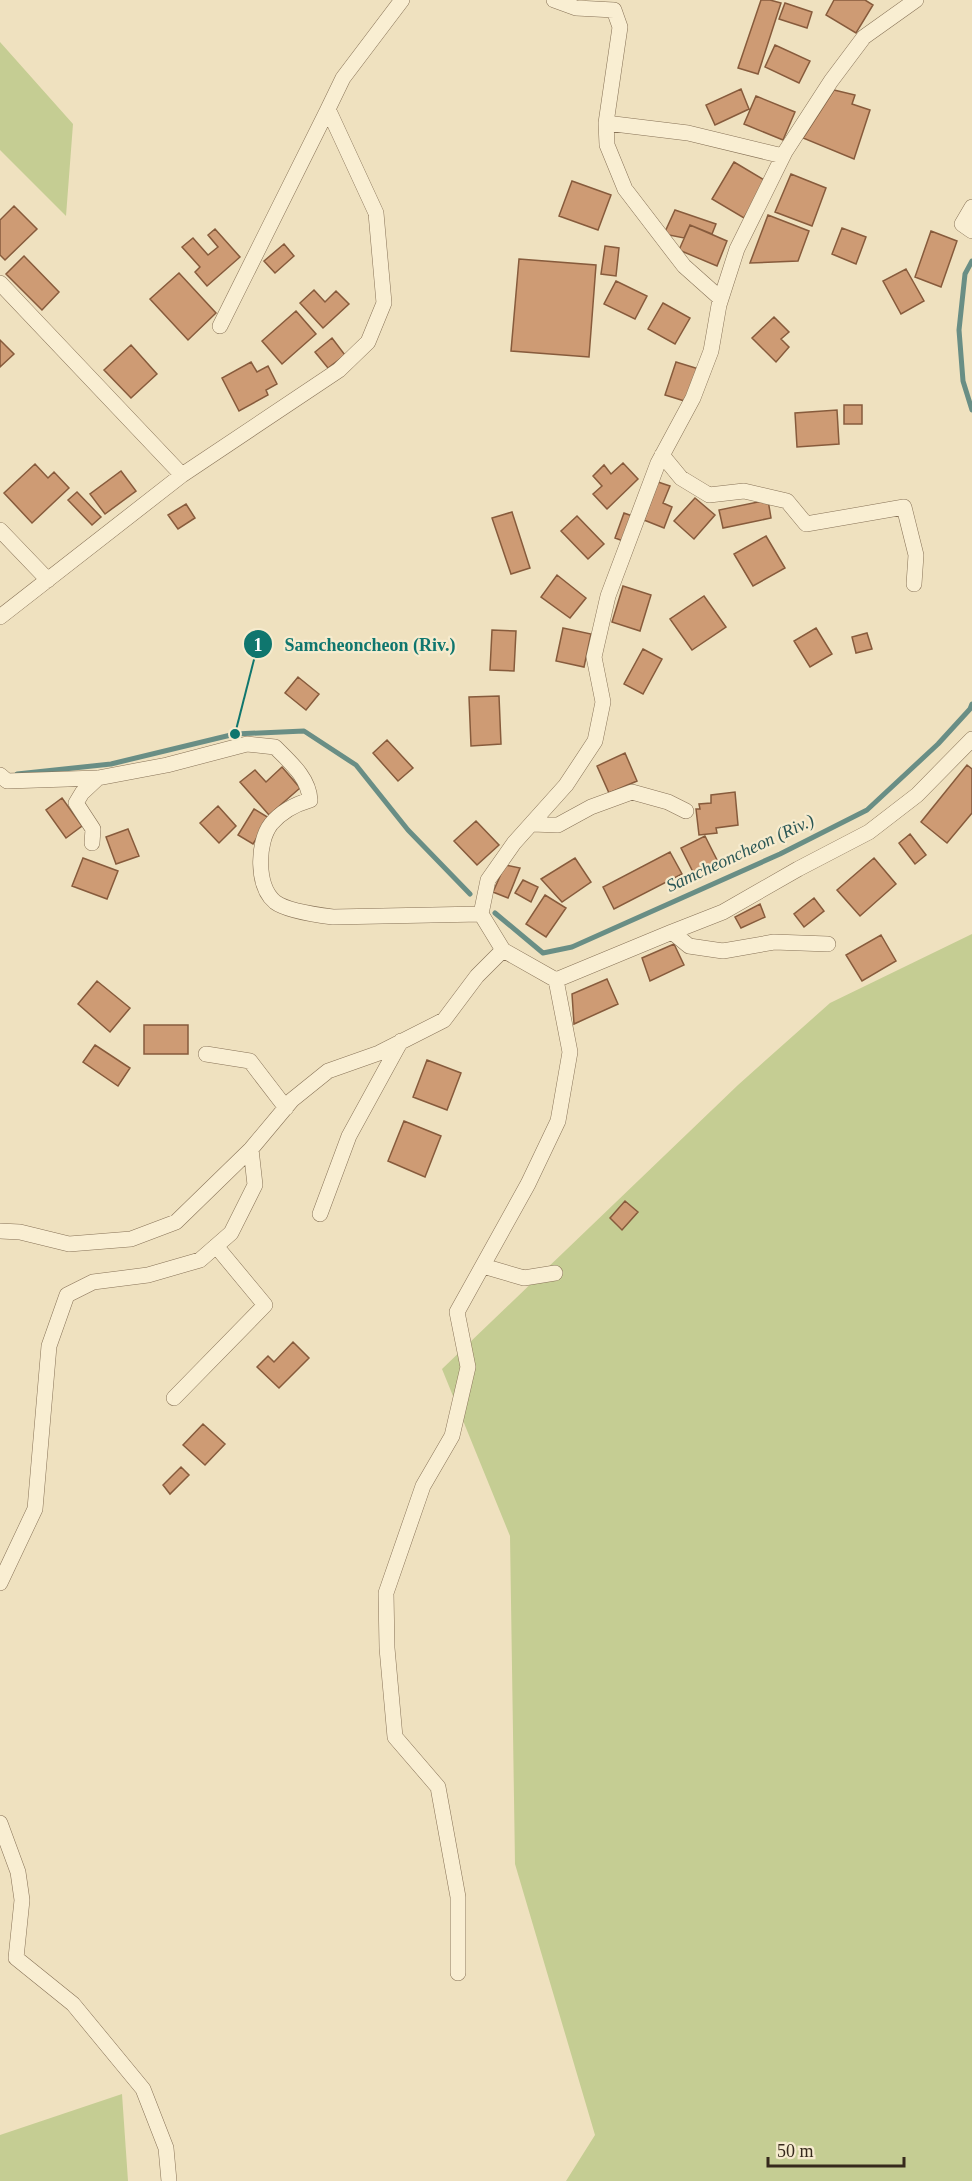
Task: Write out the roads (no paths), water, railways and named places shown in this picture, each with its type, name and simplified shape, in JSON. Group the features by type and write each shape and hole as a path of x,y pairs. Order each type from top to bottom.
{"street":[{"path":"220,326 343,78 402,0"},
{"path":"554,0 576,8 614,10 620,27 606,123 607,145 625,189 684,266 721,299"},
{"path":"458,1973 459,1897 438,1786 395,1737 387,1648 386,1593 423,1486 452,1436 468,1367 457,1312 528,1184 558,1120 570,1052 556,980 503,950 481,914 488,880 514,843 566,785 595,741 603,702 594,657 608,596 662,455 693,398 711,351 721,299 737,249 783,156 831,81 864,37 916,0"},
{"path":"0,617 182,475 339,370 368,342 384,303 376,213 328,109"},
{"path":"606,123 688,133 783,156"},
{"path":"972,207 962,224 972,231"},
{"path":"0,283 182,475"},
{"path":"662,455 681,478 709,495 744,491 787,501 806,524 904,507 916,555 914,584"},
{"path":"0,530 48,580"},
{"path":"556,980 723,912 869,832 917,795 972,739"},
{"path":"4,778 98,778 167,765 248,744 275,747 297,770 310,789 310,800 294,805 272,824 263,839 261,868 266,892 276,903 309,913 333,917 481,914"},
{"path":"92,843 93,829 76,803 82,793 98,778"},
{"path":"532,824 558,825 591,807 632,792 668,802 686,811"},
{"path":"672,932 689,946 723,951 774,942 828,944"},
{"path":"0,1231 20,1232 69,1244 131,1239 176,1222 251,1149 286,1108 328,1071 379,1053 444,1020 477,976 503,950"},
{"path":"320,1214 349,1136 401,1041"},
{"path":"207,1054 250,1060 286,1108"},
{"path":"0,1583 35,1509 49,1346 67,1295 93,1282 148,1275 200,1260 231,1233 255,1185 251,1149"},
{"path":"174,1398 265,1305 216,1246"},
{"path":"483,1266 524,1278 555,1273"},
{"path":"0,1823 18,1872 22,1900 16,1958 73,2004 143,2089 166,2148 169,2181"}],"waterway":[{"name":"Samcheoncheon (Riv.)","path":"972,261 965,274 959,330 963,381 972,410"},
{"name":"Samcheoncheon (Riv.)","path":"495,913 543,953 572,947 780,854 867,810 938,744 972,704"},
{"name":"Samcheoncheon (Riv.)","path":"17,774 111,764 235,734 304,731 356,765 408,830 470,894"}],"place":[{"name":"Samcheoncheon (Riv.)","path":"235,734"}]}
